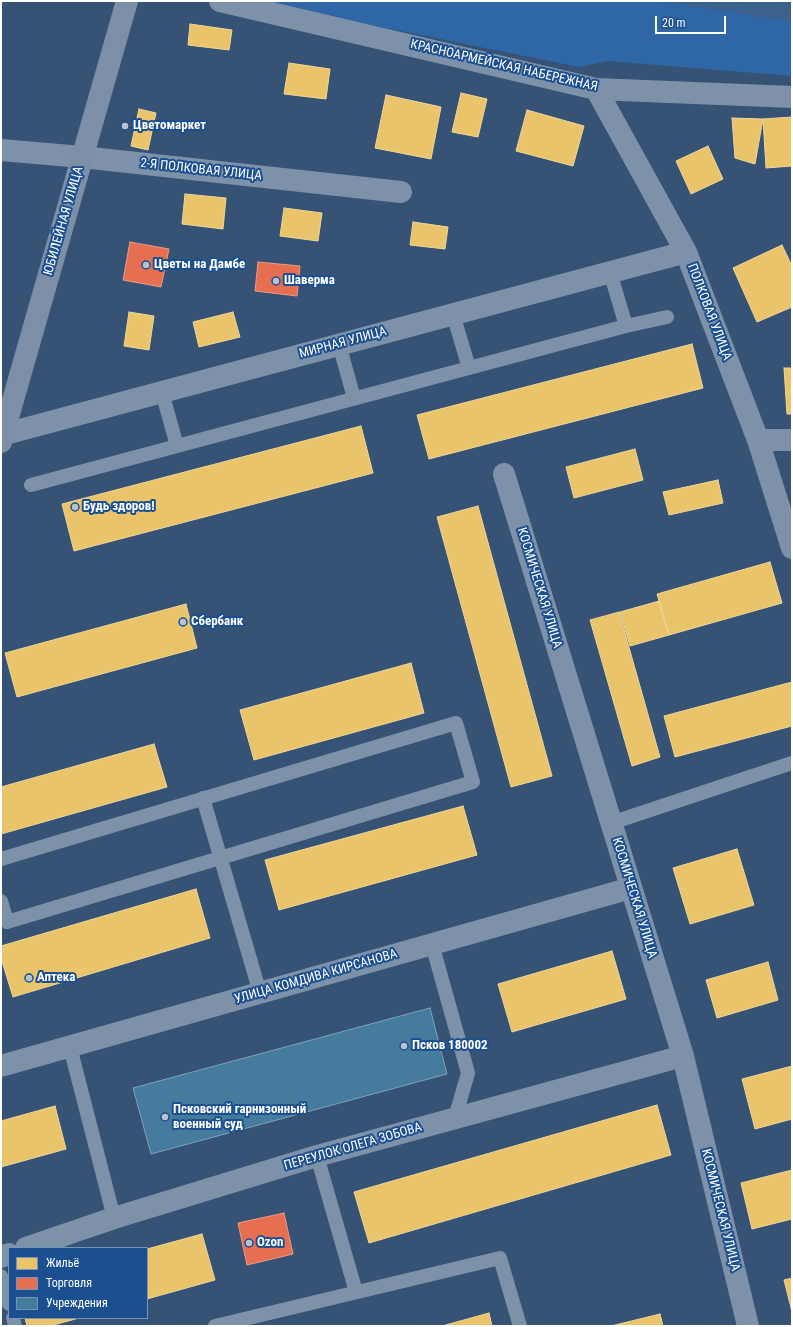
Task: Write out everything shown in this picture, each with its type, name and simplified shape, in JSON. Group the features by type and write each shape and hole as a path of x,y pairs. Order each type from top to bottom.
{"main road":[{"name":"ЮБИЛЕЙНАЯ УЛИЦА","path":"2,437 127,1"}],"street":[{"name":"КРАСНОАРМЕЙСКАЯ НАБЕРЕЖНАЯ","path":"220,1 596,89 792,97"},
{"name":"ПОЛКОВАЯ УЛИЦА","path":"596,89 686,252 758,440 792,548"},
{"name":"2-Я ПОЛКОВАЯ УЛИЦА","path":"1,150 82,157 401,192"},
{"name":"МИРНАЯ УЛИЦА","path":"2,437 339,344 686,252"},
{"path":"758,440 792,440"},
{"name":"КОСМИЧЕСКАЯ УЛИЦА","path":"504,474 683,1056 748,1326"},
{"name":"УЛИЦА КОМДИВА КИРСАНОВА","path":"1,1066 631,888"},
{"name":"ПЕРЕУЛОК ОЛЕГА ЗОБОВА","path":"29,1247 114,1218 317,1156 683,1056"}],"lane":[{"path":"610,272 626,326"},
{"path":"454,314 469,368"},
{"path":"31,485 667,316"},
{"path":"339,344 354,398"},
{"path":"162,392 177,446"},
{"path":"1,859 456,723 473,782 7,922 1,901"},
{"path":"611,823 792,763"},
{"path":"203,798 260,993"},
{"path":"432,944 468,1073 455,1118"},
{"path":"70,1046 114,1218"},
{"path":"317,1156 356,1292"},
{"path":"215,1326 500,1258 520,1326"},
{"path":"1,1276 8,1300"}],"shaded area":[{"path":"252,1 662,1 792,21 792,76 608,61 579,67"},
{"path":"662,1 792,1 792,21 787,21"}],"building: Жильё":[{"path":"190,24 232,30 229,50 188,45"},
{"path":"289,63 330,69 326,99 284,94"},
{"path":"461,93 487,99 478,137 452,132"},
{"path":"386,95 441,107 431,159 375,148"},
{"path":"139,109 156,113 148,150 131,146"},
{"path":"527,110 584,126 573,166 516,151"},
{"path":"792,117 792,166 766,168 763,119"},
{"path":"732,118 763,119 755,164 735,158"},
{"path":"708,146 723,179 691,194 676,161"},
{"path":"185,194 226,198 223,229 182,224"},
{"path":"284,208 322,213 318,241 280,236"},
{"path":"413,222 448,227 445,249 410,245"},
{"path":"782,245 792,266 792,307 757,322 733,268"},
{"path":"129,312 154,316 149,350 124,346"},
{"path":"233,312 240,337 199,347 193,322"},
{"path":"692,344 703,388 429,459 417,415"},
{"path":"784,368 792,368 792,414 787,414"},
{"path":"361,426 373,473 74,551 62,504"},
{"path":"635,449 643,480 574,498 566,467"},
{"path":"718,480 723,503 669,515 663,492"},
{"path":"478,506 552,776 511,787 437,517"},
{"path":"770,562 782,603 669,635 657,594"},
{"path":"659,601 669,635 630,646 620,612"},
{"path":"186,604 197,648 17,697 5,653"},
{"path":"619,612 660,757 632,766 590,620"},
{"path":"411,663 424,713 254,760 240,710"},
{"path":"792,682 792,726 675,757 664,716"},
{"path":"154,744 167,787 1,834 1,787"},
{"path":"463,806 477,855 279,910 265,860"},
{"path":"737,849 754,905 690,924 673,868"},
{"path":"196,889 210,938 13,997 1,958 1,946"},
{"path":"612,951 626,999 512,1032 498,984"},
{"path":"768,962 778,1000 717,1018 706,980"},
{"path":"792,1066 792,1119 755,1129 742,1079"},
{"path":"657,1105 671,1155 369,1243 354,1192"},
{"path":"55,1106 66,1149 1,1167 1,1121"},
{"path":"792,1170 792,1219 752,1229 741,1183"},
{"path":"202,1234 215,1280 148,1299 148,1249"},
{"path":"792,1278 792,1312 784,1280"},
{"path":"489,1313 492,1326 442,1326"},
{"path":"660,1314 663,1326 611,1326"},
{"path":"25,1319 75,1319 50,1326 27,1326"}],"building: Торговля":[{"name":"Цветы на Дамбе","path":"130,242 169,249 161,287 123,280"},
{"path":"258,262 300,266 297,296 255,291"},
{"path":"284,1213 293,1254 247,1265 238,1223"}],"building: Учреждения":[{"path":"430,1008 447,1074 151,1154 133,1088"}],"place":[{"name":"Цветомаркет","path":"125,126"},
{"name":"Цветы на Дамбе","path":"146,265"},
{"name":"Шаверма","path":"276,281"},
{"name":"Будь здоров!","path":"75,507"},
{"name":"Сбербанк","path":"183,622"},
{"name":"Аптека","path":"29,978"},
{"name":"Псков 180002","path":"404,1046"},
{"name":"Псковский гарнизонный военный суд","path":"165,1117"},
{"name":"Ozon","path":"249,1243"}]}
